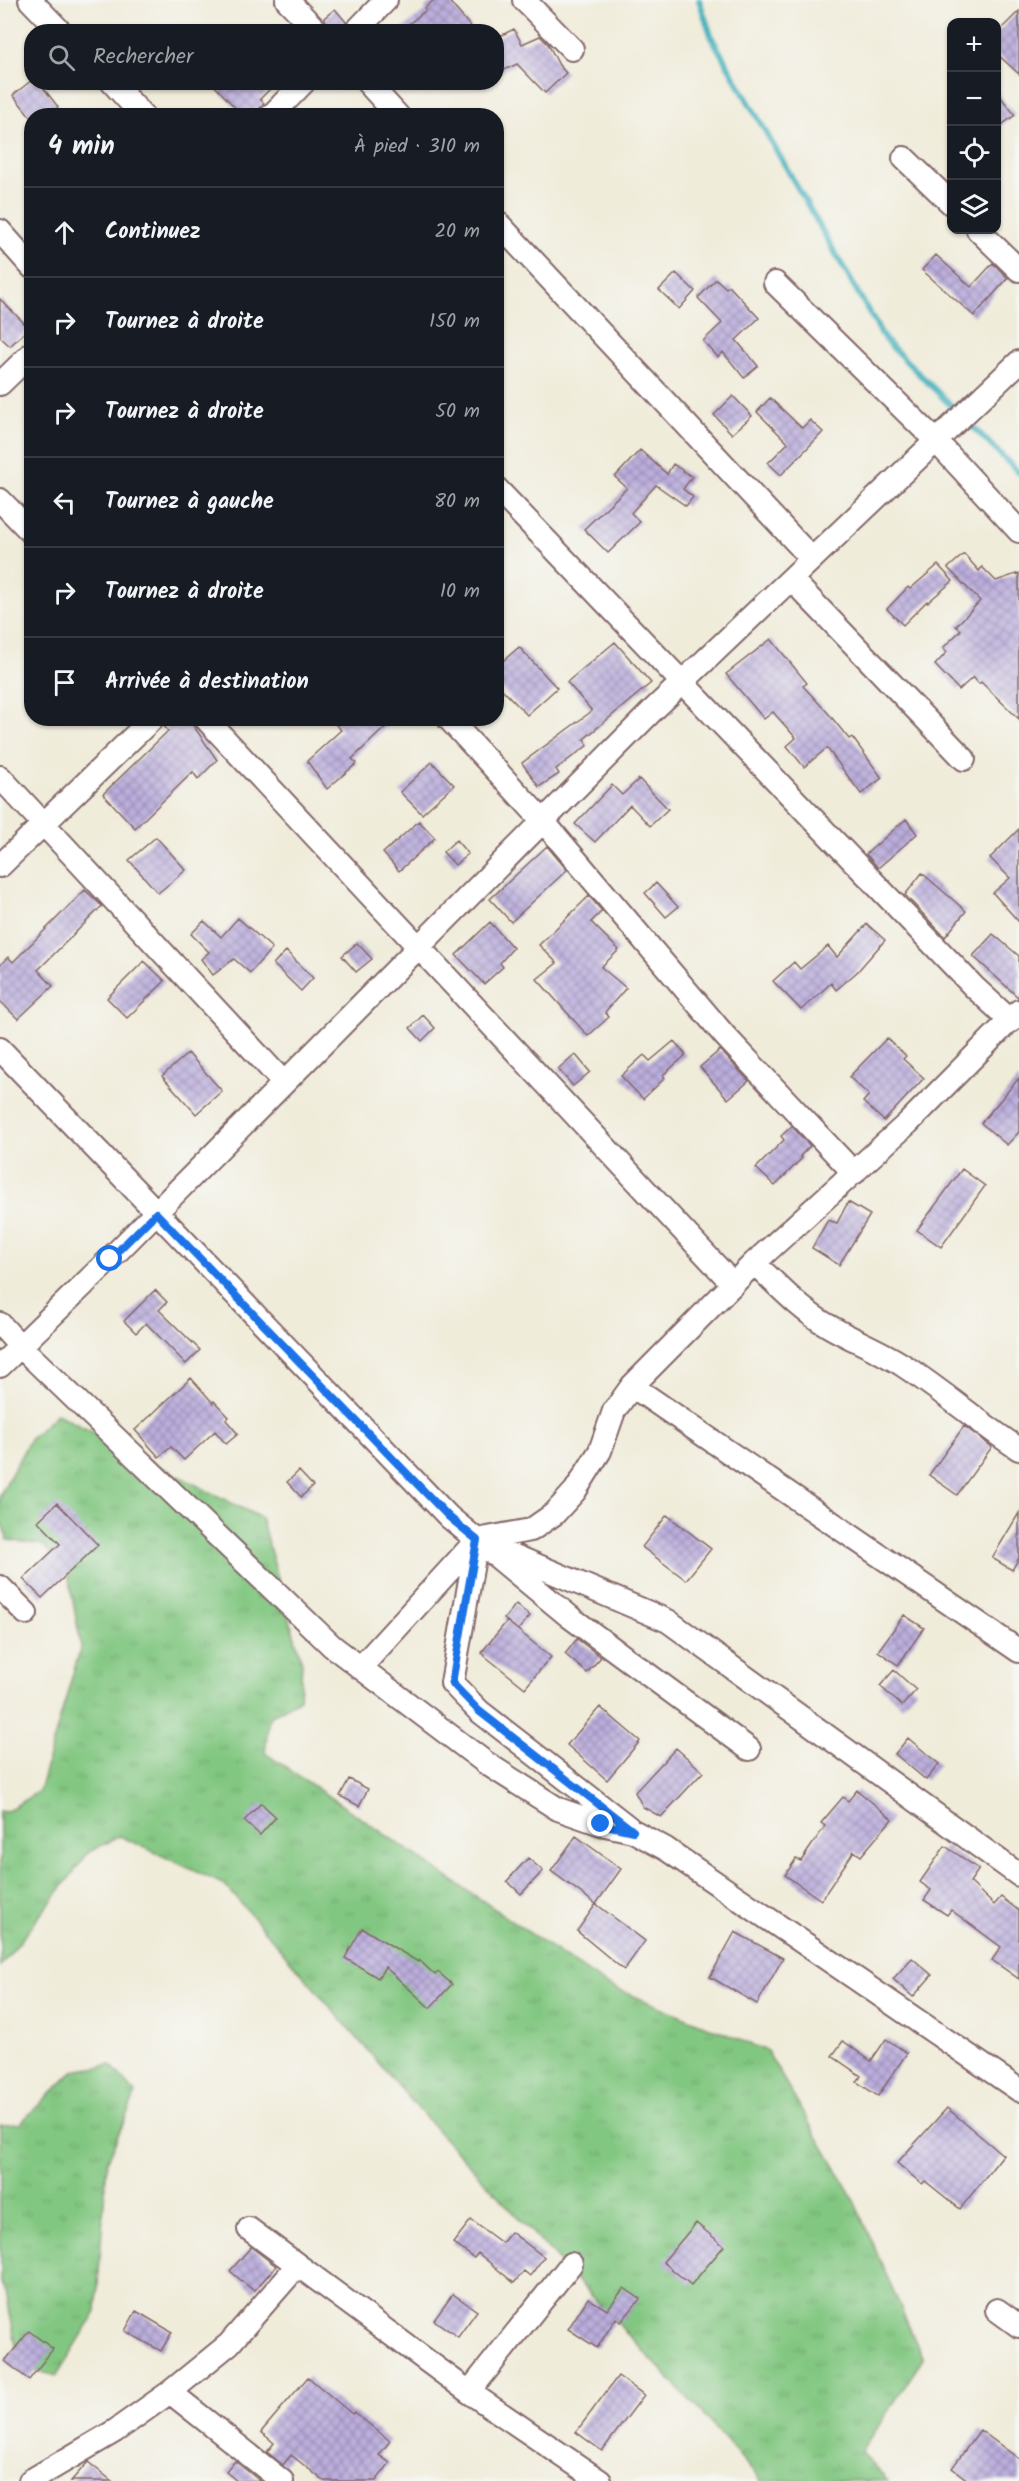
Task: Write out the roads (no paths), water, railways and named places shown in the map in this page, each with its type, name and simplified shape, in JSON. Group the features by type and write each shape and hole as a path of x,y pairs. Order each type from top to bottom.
{"street":[{"path":"30,0 53,24"},
{"path":"287,0 310,24"},
{"path":"363,24 386,0"},
{"path":"524,0 572,49"},
{"path":"119,90 136,108"},
{"path":"279,108 296,90"},
{"path":"374,90 391,108"},
{"path":"904,158 947,200"},
{"path":"504,230 812,559"},
{"path":"0,231 24,258"},
{"path":"982,234 1019,270"},
{"path":"775,283 936,441 1019,531"},
{"path":"0,384 24,361"},
{"path":"0,1366 156,1213 681,683 1019,362"},
{"path":"360,1668 477,1540 531,1530 554,1514 575,1491 600,1451 614,1411 632,1386 754,1263 908,1123 1015,1016 974,987 504,496"},
{"path":"0,500 24,525"},
{"path":"791,579 964,759"},
{"path":"0,866 145,726"},
{"path":"212,726 733,1284"},
{"path":"455,726 543,821 725,1036 854,1173"},
{"path":"0,777 284,1083"},
{"path":"0,1049 441,1509 570,1617 749,1749"},
{"path":"754,1263 825,1324 901,1364 939,1390 979,1423 1019,1449"},
{"path":"0,1324 20,1346 332,1646 486,1763 558,1809 601,1824 633,1831"},
{"path":"632,1386 1019,1651"},
{"path":"477,1540 452,1683 479,1711 633,1831 689,1864 1019,2090"},
{"path":"477,1540 668,1622 1019,1875"},
{"path":"0,1587 26,1613"},
{"path":"249,2229 469,2392 600,2481"},
{"path":"469,2392 571,2264"},
{"path":"30,2481 115,2431 170,2392 229,2343 297,2266"},
{"path":"997,2310 1019,2326"},
{"path":"170,2392 282,2481"}],"waterway":[{"path":"699,0 712,38 885,340 1019,473"}]}
